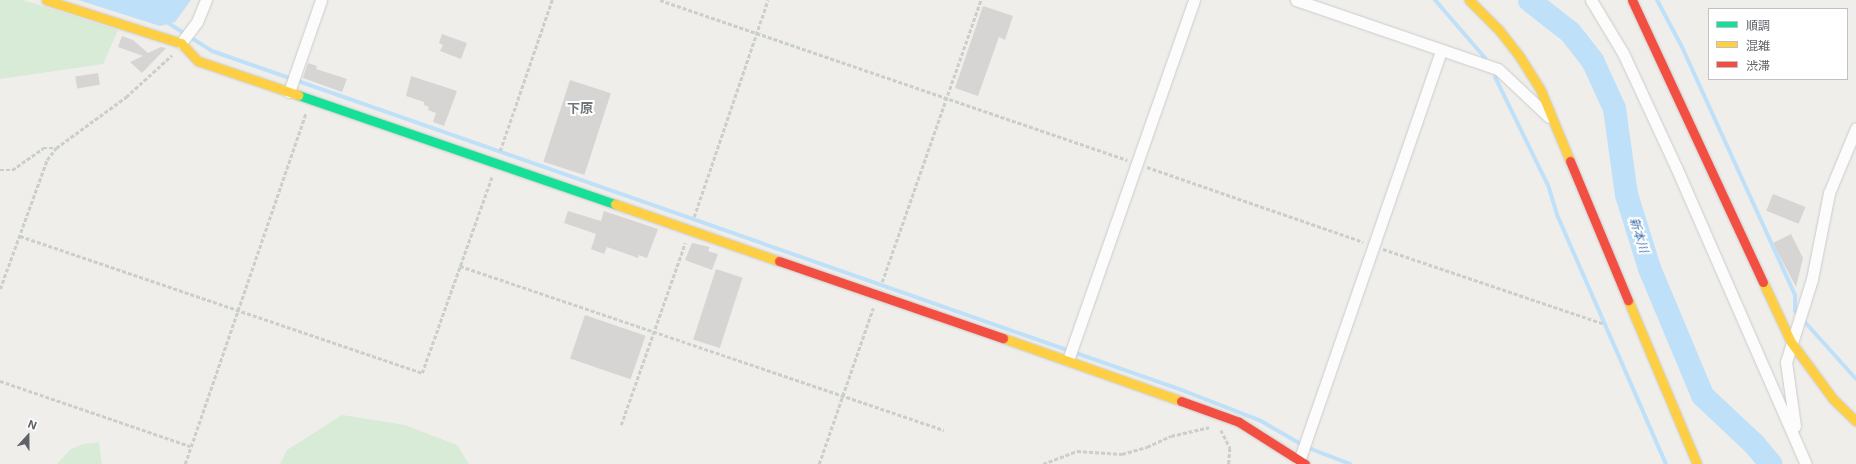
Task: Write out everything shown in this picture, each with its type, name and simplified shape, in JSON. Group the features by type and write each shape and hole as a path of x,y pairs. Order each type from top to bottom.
{"street":[{"path":"46,0 181,43 198,61 1068,360 1218,414 1239,422 1302,462 1441,50"},
{"path":"181,43 197,22 206,0"},
{"path":"289,92 321,0"},
{"path":"1068,360 1194,0"},
{"path":"1296,0 1498,69 1554,121"},
{"path":"1468,0 1499,30 1520,57 1541,91 1697,464"},
{"path":"1591,0 1623,53 1806,464"},
{"path":"1632,0 1791,342 1833,399 1856,421"},
{"path":"1797,441 1786,362 1791,342 1812,279 1829,193 1856,128"}],"path":[{"path":"20,236 238,309 422,373 552,0"},
{"path":"621,425 656,333 768,0"},
{"path":"819,464 981,0"},
{"path":"0,289 47,160 56,148 126,97 171,56 181,43"},
{"path":"185,464 311,100"},
{"path":"0,170 12,170 44,148 56,148"},
{"path":"460,266 944,430"},
{"path":"0,381 190,446"},
{"path":"1218,414 1218,424 1230,448 1229,464"},
{"path":"1043,464 1077,451 1122,454 1147,448 1171,436 1218,424"}],"green space":[{"path":"0,0 23,0 118,30 103,64 0,79"},
{"path":"342,415 405,425 457,445 469,464 280,464 287,450"},
{"path":"99,442 102,464 57,464 71,449 84,444"}],"water":[{"path":"78,0 191,0 175,22 160,26"}],"building":[{"path":"983,6 1013,16 1005,40 999,37 978,96 955,88"},
{"path":"442,34 467,43 461,59 440,51 443,45 439,43"},
{"path":"122,36 133,40 148,53 161,47 166,48 142,73 130,62 143,56 118,47"},
{"path":"308,63 317,66 316,69 347,79 342,92 303,78"},
{"path":"98,73 100,85 77,88 75,77"},
{"path":"411,76 457,91 444,126 433,122 436,113 428,110 429,107 424,105 424,102 406,96"},
{"path":"570,80 611,93 584,175 543,162"},
{"path":"1773,194 1805,207 1799,224 1766,211"},
{"path":"568,211 601,221 604,211 658,229 647,258 639,255 638,258 607,247 604,254 591,249 596,234 564,223"},
{"path":"1791,234 1803,258 1796,287 1773,243"},
{"path":"692,243 710,247 708,251 718,254 712,270 685,260"},
{"path":"716,269 743,278 720,348 693,339"},
{"path":"585,315 646,336 631,379 570,358"}],"waterway":[{"path":"1435,0 1485,58"},
{"name":"新本川","path":"1529,0 1570,32 1592,60 1614,108 1626,194 1649,268 1702,395 1754,444 1771,464"},
{"path":"1657,0 1682,47 1795,295 1795,311 1856,379"},
{"path":"165,21 212,51 1179,389 1261,421 1306,447 1350,464"},
{"path":"1495,77 1548,185 1558,217 1666,464"}],"traffic: fast":[{"path":"298,95 615,204"}],"traffic: slow":[{"path":"46,0 181,43 198,61 298,95"},
{"path":"1469,0 1499,30 1520,57 1541,91 1570,161"},
{"path":"615,204 779,261"},
{"path":"1763,282 1791,342 1833,399 1856,421"},
{"path":"1628,300 1697,464"},
{"path":"1003,338 1181,401"}],"traffic: jam":[{"path":"1632,0 1763,282"},
{"path":"1570,161 1628,300"},
{"path":"779,261 1003,338"},
{"path":"1181,401 1239,422 1305,464"}],"district":[{"name":"下原","path":"580,108"}]}
